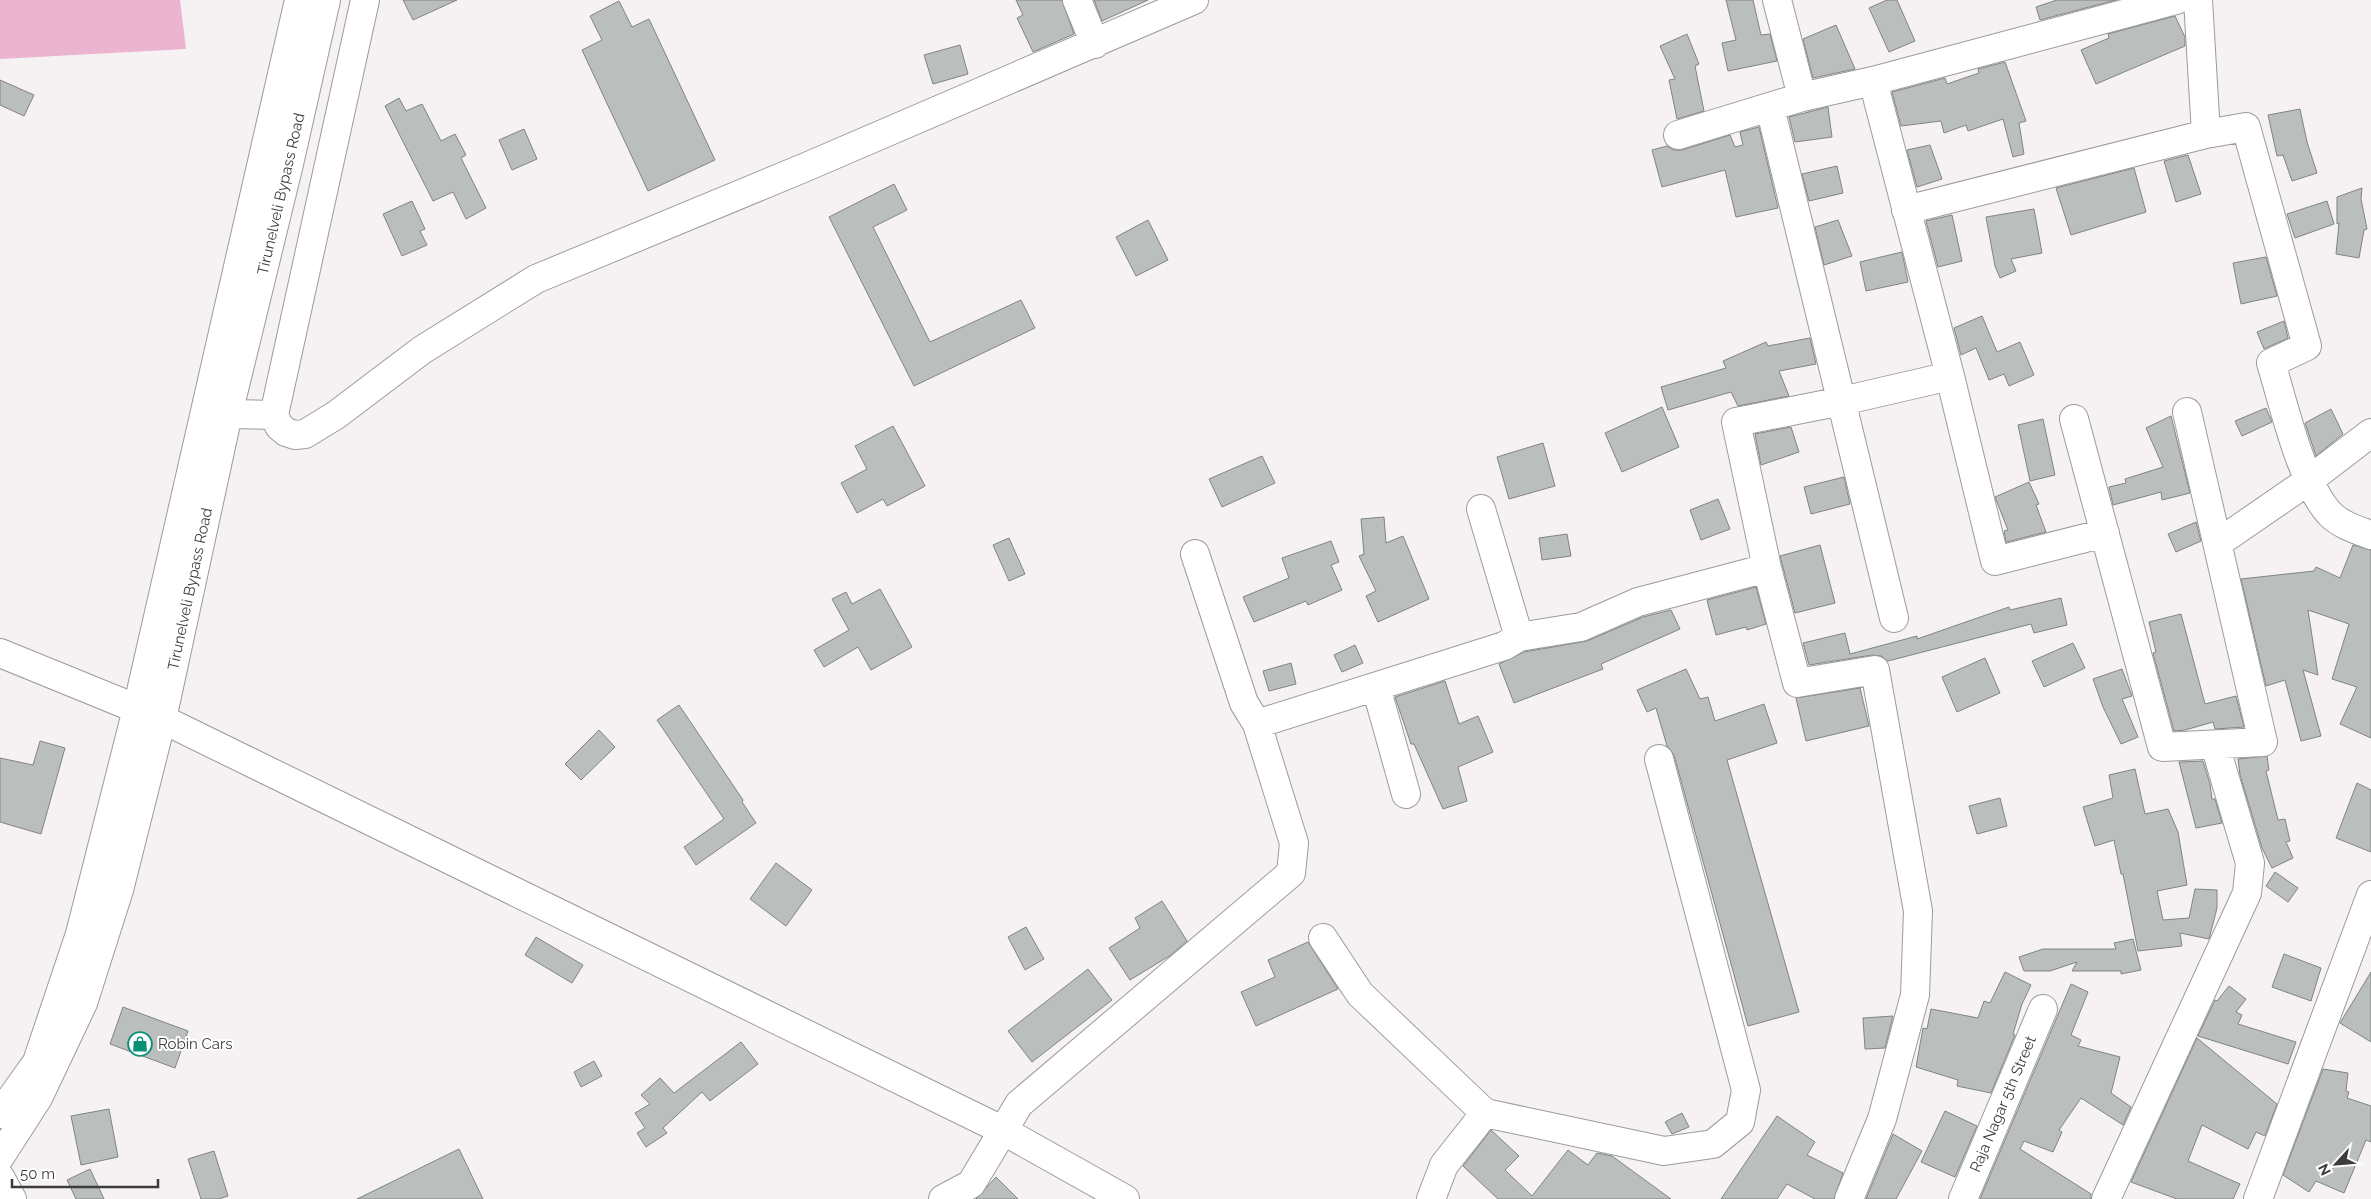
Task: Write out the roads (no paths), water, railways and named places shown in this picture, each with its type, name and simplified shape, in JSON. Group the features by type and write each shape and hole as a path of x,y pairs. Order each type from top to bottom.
{"street":[{"name":"Tirunelveli Bypass Road","path":"0,1158 38,1098 83,1003 119,890 150,714 265,153 300,0"},
{"name":"Tirunelveli Bypass Road","path":"150,714 228,414 287,174 326,0"},
{"path":"365,0 274,414 279,426 286,432 295,435 304,434 336,415 422,350 536,279 1095,44 1158,8 1194,0"},
{"path":"1077,0 1095,44"},
{"path":"1777,0 1802,97"},
{"path":"1678,135 1802,97 1873,81 2176,0"},
{"path":"2198,0 2206,134"},
{"path":"1873,81 1950,376 1995,561 2105,533"},
{"path":"1770,108 1894,618"},
{"path":"1906,210 2206,134 2246,127 2307,346 2271,363 2308,481 2330,514 2345,525 2371,535"},
{"path":"1849,1199 1882,1119 1915,995 1918,911 1875,670 1797,683 1768,568 1736,422 1842,401 1950,376"},
{"path":"2074,419 2162,747 2263,742 2187,412"},
{"path":"228,414 274,414"},
{"path":"2218,543 2308,481 2371,433"},
{"path":"1481,508 1519,637"},
{"path":"943,1199 971,1184 1019,1104 1291,873 1294,843 1257,724 1244,703 1195,554"},
{"path":"1257,724 1504,646 1519,637 1581,628 1638,602 1768,568"},
{"path":"0,653 150,714 1002,1130 1124,1199"},
{"path":"1376,687 1406,794"},
{"path":"0,1114 37,1062 150,714"},
{"path":"2106,1199 2247,893 2250,864 2215,745"},
{"path":"1323,938 1360,994 1485,1113 1664,1151 1713,1144 1740,1122 1746,1090 1659,759"},
{"path":"2258,1199 2371,895"},
{"name":"Raja Nagar 5th Street","path":"1963,1199 2043,1009"},
{"path":"1431,1199 1444,1165 1485,1113"},
{"path":"0,1177 12,1199"}],"place":[{"name":"Robin Cars","path":"140,1044"}]}
